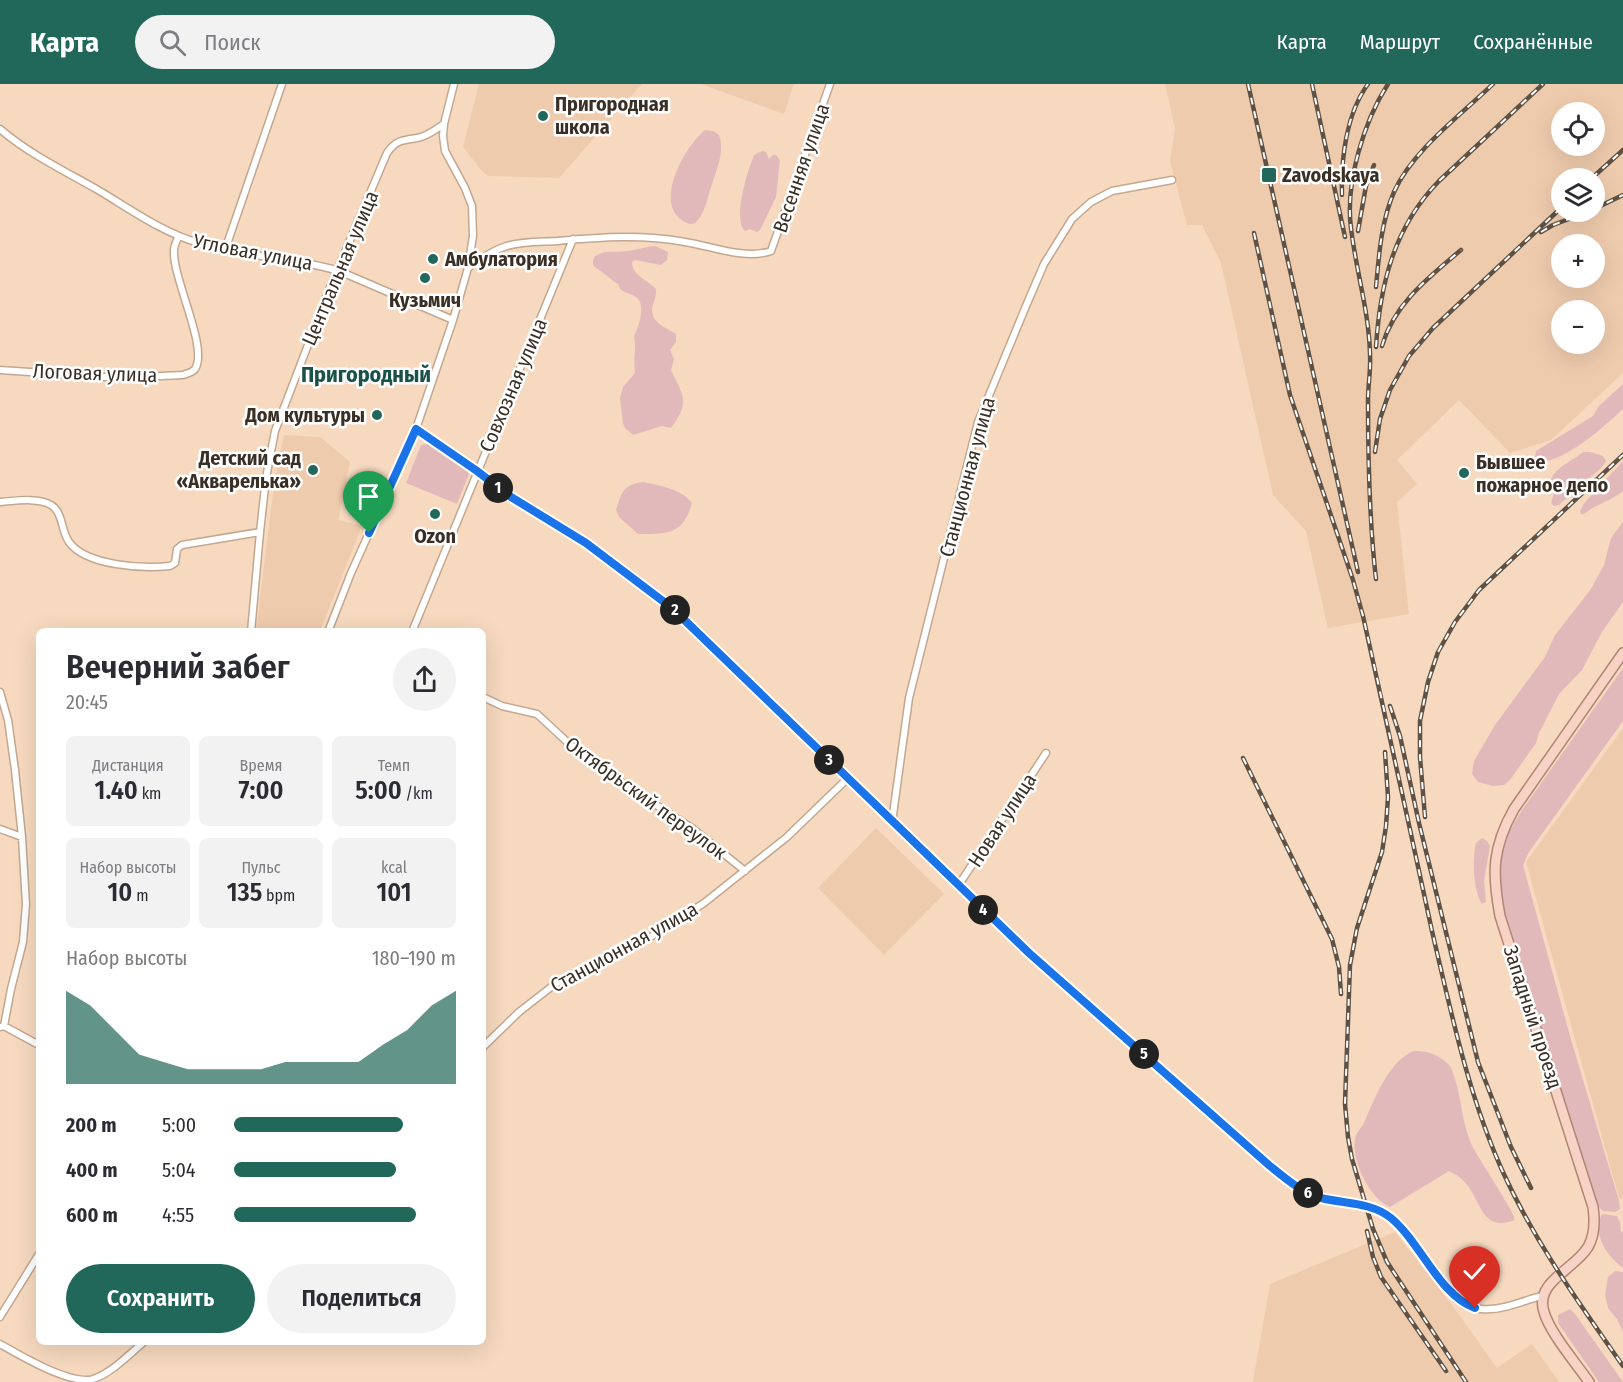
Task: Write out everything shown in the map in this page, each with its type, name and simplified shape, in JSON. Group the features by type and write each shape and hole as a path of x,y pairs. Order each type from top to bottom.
{"main road":[{"name":"Западный проезд","path":"1543,1296 1551,1283 1572,1266 1587,1249 1593,1234 1595,1218 1500,916 1494,881 1495,858 1501,836 1514,809 1623,653"},
{"path":"1543,1296 1545,1315 1589,1382"}],"street":[{"path":"225,250 282,84"},
{"path":"330,628 351,573 416,429 468,268 473,236 472,206 445,151 443,136 454,84"},
{"name":"Весенняя улица","path":"573,239 637,236 748,254 771,251 830,84"},
{"name":"Центральная улица","path":"251,628 266,478 275,431 318,318 387,153 401,140 418,138 444,124"},
{"name":"Угловая улица","path":"0,129 26,148 178,237 225,250 296,260 339,271 453,320"},
{"name":"Станционная улица","path":"892,822 909,698 978,422 1044,264 1072,219 1091,202 1112,191 1172,180"},
{"name":"Логовая улица","path":"0,370 119,378 183,375 193,372 196,367 197,344 176,270 174,248 178,237"},
{"path":"468,268 490,253 507,246 573,239"},
{"name":"Совхозная улица","path":"414,628 573,239"},
{"path":"416,429 511,497 586,543 672,608 1029,953 1288,1180 1320,1198 1367,1206 1381,1211 1402,1229 1460,1302 1489,1310 1543,1296"},
{"path":"0,502 31,501 50,504 56,510 67,540 73,546 98,559 126,566 170,566 175,563 177,549 182,545 260,532"},
{"path":"0,692 8,720 22,837 26,904 23,942 2,1027 36,1044"},
{"name":"Октябрьский переулок","path":"486,698 502,706 537,714 578,752 692,828 745,871"},
{"name":"Новая улица","path":"958,886 1046,753"},
{"name":"Станционная улица","path":"486,1044 519,1012 555,984 649,938 704,903 787,837 848,778"},
{"path":"0,829 22,837"},
{"path":"0,1317 36,1259"},
{"path":"0,1344 49,1371 88,1381 109,1370 140,1345"}],"shaded area":[{"name":"Пригородная школа","path":"479,84 642,84 559,178 488,176 482,171 463,147"},
{"path":"701,84 794,84 784,114"},
{"path":"1165,84 1623,84 1623,373 1551,440 1510,453 1459,400 1397,460 1417,484 1397,502 1409,614 1328,628 1306,531 1273,495 1221,263 1202,225 1187,225 1170,161 1175,128"},
{"path":"705,130 719,135 721,153 704,209 699,219 690,224 675,213 671,201 672,189 681,161"},
{"path":"762,151 766,152 769,159 776,155 780,160 776,197 760,230 745,231 741,225 740,216 742,194 754,155"},
{"path":"655,246 668,252 667,260 661,265 635,260 632,262 637,274 656,289 652,309 654,318 676,334 676,342 670,350 674,359 671,370 682,393 683,405 671,428 662,426 633,435 623,423 620,398 623,387 635,373 634,336 641,316 641,305 636,297 623,291 618,284 596,268 593,260 602,253 631,251"},
{"path":"1623,384 1623,409 1596,433 1573,449 1551,460 1540,462 1535,457 1536,451 1593,416 1599,406"},
{"path":"284,435 320,437 350,462 338,520 362,526 321,628 256,628 275,477"},
{"path":"429,444 464,467 469,474 457,504 406,483 421,445"},
{"path":"1583,452 1603,456 1606,461 1559,505 1554,506 1551,503 1554,493 1549,487 1553,475"},
{"path":"1623,461 1623,491 1581,514 1580,511 1585,502"},
{"path":"642,482 662,486 688,498 692,503 679,527 665,533 638,534 619,517 616,510 624,491"},
{"path":"1623,522 1623,602 1602,632 1582,670 1559,694 1536,743 1510,780 1504,785 1493,786 1478,782 1472,774 1474,761 1495,725 1545,657 1555,635 1591,589 1604,565 1611,538"},
{"path":"1623,668 1623,721 1529,852 1523,865 1619,1201 1620,1209 1615,1212 1603,1211 1598,1206 1512,937 1498,883 1500,859 1509,832 1522,810"},
{"path":"1623,728 1623,1199 1619,1198 1526,862"},
{"path":"876,828 944,894 884,955 818,888"},
{"path":"1482,838 1490,846 1484,881 1486,902 1482,904 1475,883 1474,865 1476,843"},
{"path":"1414,1051 1434,1054 1450,1066 1470,1141 1515,1220 1504,1223 1490,1220 1466,1183 1449,1171 1390,1207 1376,1196 1363,1178 1356,1158 1357,1133 1383,1082 1397,1063"},
{"path":"1602,1214 1617,1216 1620,1222 1621,1233 1623,1231 1623,1268 1602,1244 1599,1222"},
{"path":"1395,1232 1497,1368 1532,1344 1559,1382 1253,1382 1270,1284"},
{"path":"1615,1271 1623,1272 1623,1332 1617,1319 1608,1308 1605,1295 1608,1277"},
{"path":"1570,1309 1623,1382 1599,1382 1558,1323 1558,1315"}],"railway":[{"path":"1248,84 1358,572"},
{"path":"1312,84 1345,237"},
{"path":"1342,195 1346,137 1355,109 1368,84"},
{"path":"1376,579 1369,467 1369,338 1353,244 1350,210 1358,153 1371,116 1388,84"},
{"path":"1376,287 1386,215 1402,177 1425,148 1493,84"},
{"path":"1376,347 1386,279 1400,237 1411,217 1439,181 1543,84"},
{"path":"1603,168 1623,150"},
{"path":"1358,231 1366,186 1374,165"},
{"path":"1605,204 1623,195"},
{"path":"1375,452 1380,419 1390,390 1409,356 1433,328 1551,217"},
{"path":"1541,232 1561,222"},
{"path":"1254,233 1290,395 1363,616 1446,992 1479,1112 1502,1170 1528,1222 1558,1271 1623,1366"},
{"path":"1382,346 1395,317 1404,304 1425,281 1461,250"},
{"path":"1425,817 1420,757 1420,721 1428,682 1438,652 1455,622 1479,590 1623,455"},
{"path":"1390,706 1400,736 1478,1062 1511,1147 1531,1188"},
{"path":"1385,752 1388,797 1382,852 1357,928 1350,965 1345,1104 1348,1137 1352,1159 1373,1229 1387,1262 1466,1382"},
{"path":"1243,758 1332,939 1339,967 1341,994"},
{"path":"1367,1231 1373,1257 1381,1277 1446,1371"}],"place":[{"name":"Пригородная школа","path":"543,116"},
{"name":"Zavodskaya","path":"1269,175"},
{"name":"Амбулатория","path":"433,259"},
{"name":"Кузьмич","path":"425,278"},
{"name":"Дом культуры","path":"377,415"},
{"name":"Детский сад «Акварелька»","path":"313,470"},
{"name":"Бывшее пожарное депо","path":"1464,473"},
{"name":"Ozon","path":"435,514"}],"district":[{"name":"Пригородный","path":"366,374"}],"route":[{"path":"369,533 416,429 511,497 586,543 672,608 1029,953 1270,1166 1310,1194 1381,1211 1402,1229 1460,1302 1475,1308"}]}
